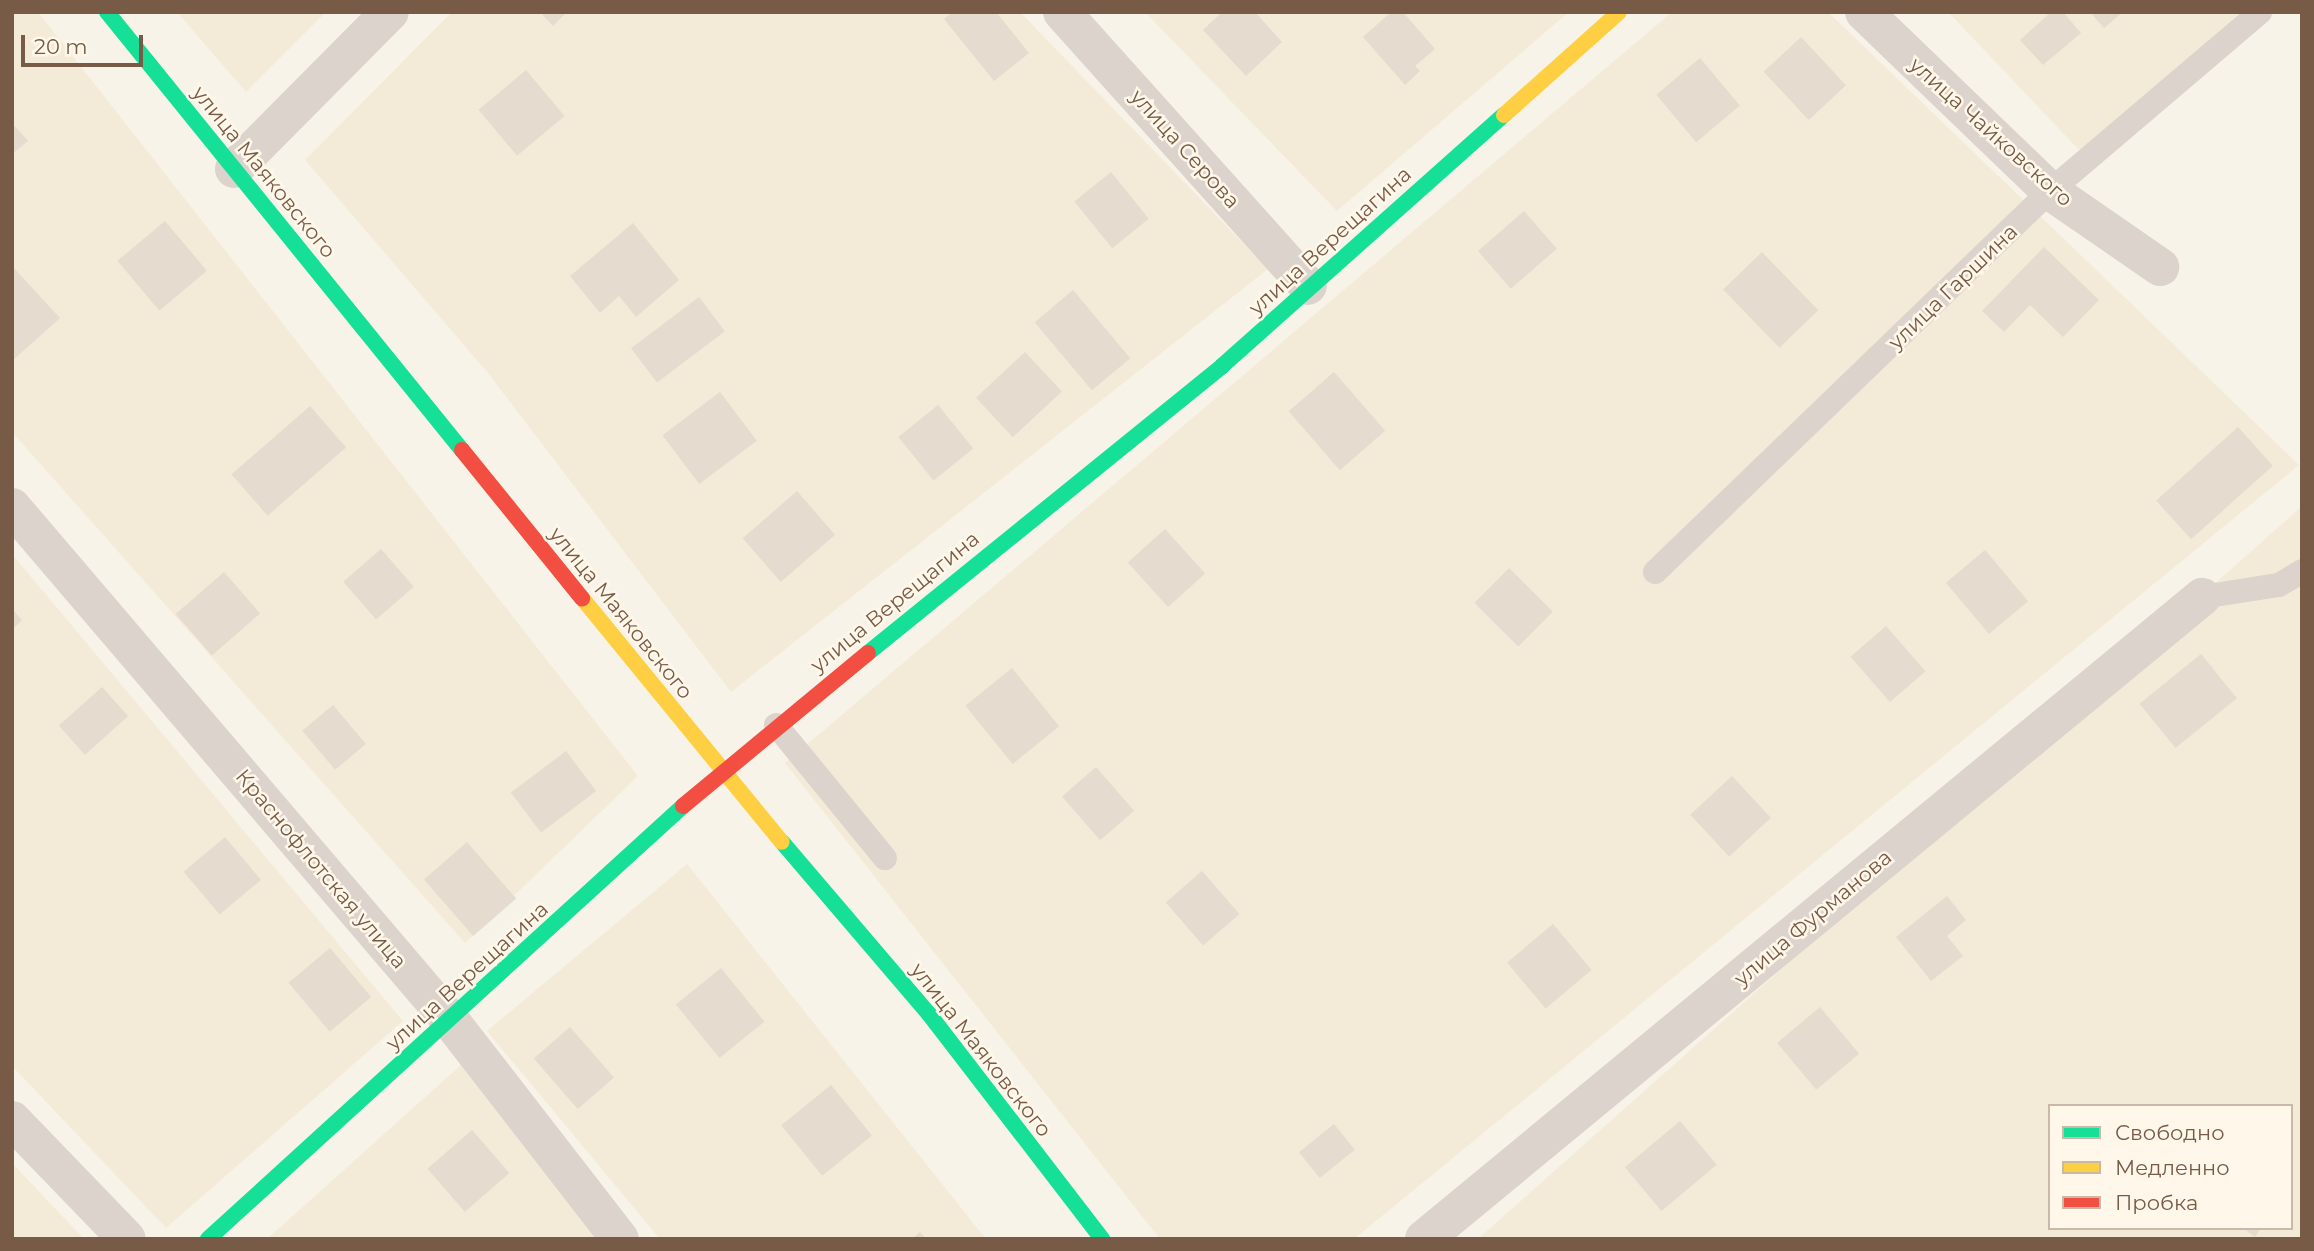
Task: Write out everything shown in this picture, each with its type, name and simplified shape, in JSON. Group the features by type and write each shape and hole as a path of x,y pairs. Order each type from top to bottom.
{"street":[{"name":"улица Маяковского","path":"107,12 722,771 929,1014 1102,1239"},
{"path":"234,169 390,12"},
{"name":"улица Серова","path":"1062,12 1308,286"},
{"name":"улица Верещагина","path":"208,1239 722,771 1222,366 1308,286 1619,12"},
{"name":"улица Чайковского","path":"1864,12 2050,191 2160,267"},
{"name":"Краснофлотская улица","path":"12,507 450,1020 620,1239"},
{"name":"улица Фурманова","path":"1424,1239 2202,597"},
{"path":"12,1120 127,1239"}],"lane":[{"name":"улица Гаршина","path":"1655,572 2050,191 2260,12"},
{"path":"2202,597 2278,585 2302,571"},
{"path":"776,725 886,858"}],"shaded area":[{"path":"12,12 38,12 638,776 465,943 12,432"},
{"path":"177,12 326,12 246,92"},
{"path":"452,12 1020,12 1268,269 731,692 488,373 305,160"},
{"path":"1145,12 1569,12 1337,211"},
{"path":"1672,12 1828,12 2299,465 1354,1239 1160,1239 785,763"},
{"path":"1948,12 2241,12 2082,153"},
{"path":"2302,506 2302,1233 2297,1239 1478,1239"},
{"path":"12,554 403,1021 166,1228 12,1066"},
{"path":"687,864 986,1239 660,1239 487,1031"},
{"path":"462,1064 603,1239 267,1239"},
{"path":"12,1163 84,1239 12,1239"}],"building":[{"path":"540,12 567,12 553,26"},
{"path":"952,12 996,12 1029,53 994,81 944,19"},
{"path":"1222,12 1255,12 1282,42 1246,76 1203,30"},
{"path":"1391,12 1403,12 1435,49 1415,66 1420,71 1405,85 1363,37"},
{"path":"2051,12 2063,12 2081,33 2043,65 2020,40"},
{"path":"2090,12 2123,12 2104,28"},
{"path":"1801,37 1846,85 1809,120 1764,72"},
{"path":"1700,58 1740,105 1696,142 1656,95"},
{"path":"526,70 565,116 517,156 479,110"},
{"path":"12,123 28,141 12,154"},
{"path":"1111,172 1149,219 1112,248 1074,202"},
{"path":"1524,211 1557,249 1511,289 1478,251"},
{"path":"165,221 207,271 159,311 118,261"},
{"path":"633,223 679,280 636,317 619,296 600,313 570,276"},
{"path":"2044,247 2099,300 2063,337 2030,305 2004,332 1982,311"},
{"path":"1762,252 1818,310 1779,348 1723,290"},
{"path":"12,266 60,318 12,361"},
{"path":"1073,290 1130,358 1092,390 1035,322"},
{"path":"699,297 725,331 657,382 631,348"},
{"path":"1025,352 1062,391 1013,437 976,398"},
{"path":"1334,372 1385,431 1340,470 1289,411"},
{"path":"720,392 757,441 699,484 662,435"},
{"path":"938,405 973,449 934,481 898,437"},
{"path":"310,406 346,448 268,516 232,474"},
{"path":"2238,427 2273,466 2191,539 2156,501"},
{"path":"797,491 835,535 781,582 743,538"},
{"path":"1165,529 1205,574 1168,607 1128,562"},
{"path":"381,549 414,587 376,620 343,582"},
{"path":"1985,550 2028,601 1989,634 1946,583"},
{"path":"1509,568 1553,612 1518,646 1474,603"},
{"path":"224,572 260,614 212,655 176,614"},
{"path":"12,609 22,620 12,630"},
{"path":"1886,626 1925,671 1890,702 1851,657"},
{"path":"2201,654 2237,698 2175,748 2140,704"},
{"path":"1012,668 1059,726 1013,764 965,706"},
{"path":"102,687 128,716 85,755 59,726"},
{"path":"333,705 366,744 335,770 302,731"},
{"path":"566,751 596,791 541,832 511,793"},
{"path":"1096,767 1134,811 1100,840 1062,797"},
{"path":"1732,776 1771,818 1729,857 1690,815"},
{"path":"225,837 261,880 220,915 184,872"},
{"path":"467,842 516,899 473,936 424,879"},
{"path":"1202,871 1239,914 1203,946 1166,902"},
{"path":"1947,896 1966,920 1947,936 1963,956 1931,981 1896,937"},
{"path":"1553,924 1592,970 1546,1009 1507,963"},
{"path":"330,948 371,997 330,1032 289,983"},
{"path":"721,968 764,1022 719,1058 676,1005"},
{"path":"1820,1007 1859,1054 1816,1090 1777,1043"},
{"path":"570,1027 614,1078 578,1109 534,1058"},
{"path":"831,1085 872,1136 822,1176 781,1125"},
{"path":"1680,1121 1717,1165 1661,1211 1625,1167"},
{"path":"1334,1124 1355,1150 1320,1178 1299,1152"},
{"path":"472,1130 509,1173 465,1212 427,1169"},
{"path":"2246,1230 2260,1230 2255,1237"},
{"path":"920,1232 926,1239 912,1239"}],"traffic: fast":[{"path":"107,12 462,450"},
{"path":"868,653 1222,366 1504,115"},
{"path":"208,1239 683,806"},
{"path":"782,842 929,1014 1102,1239"}],"traffic: slow":[{"path":"1504,115 1619,12"},
{"path":"582,598 782,842"}],"traffic: jam":[{"path":"462,450 582,598"},
{"path":"683,806 868,653"}]}
